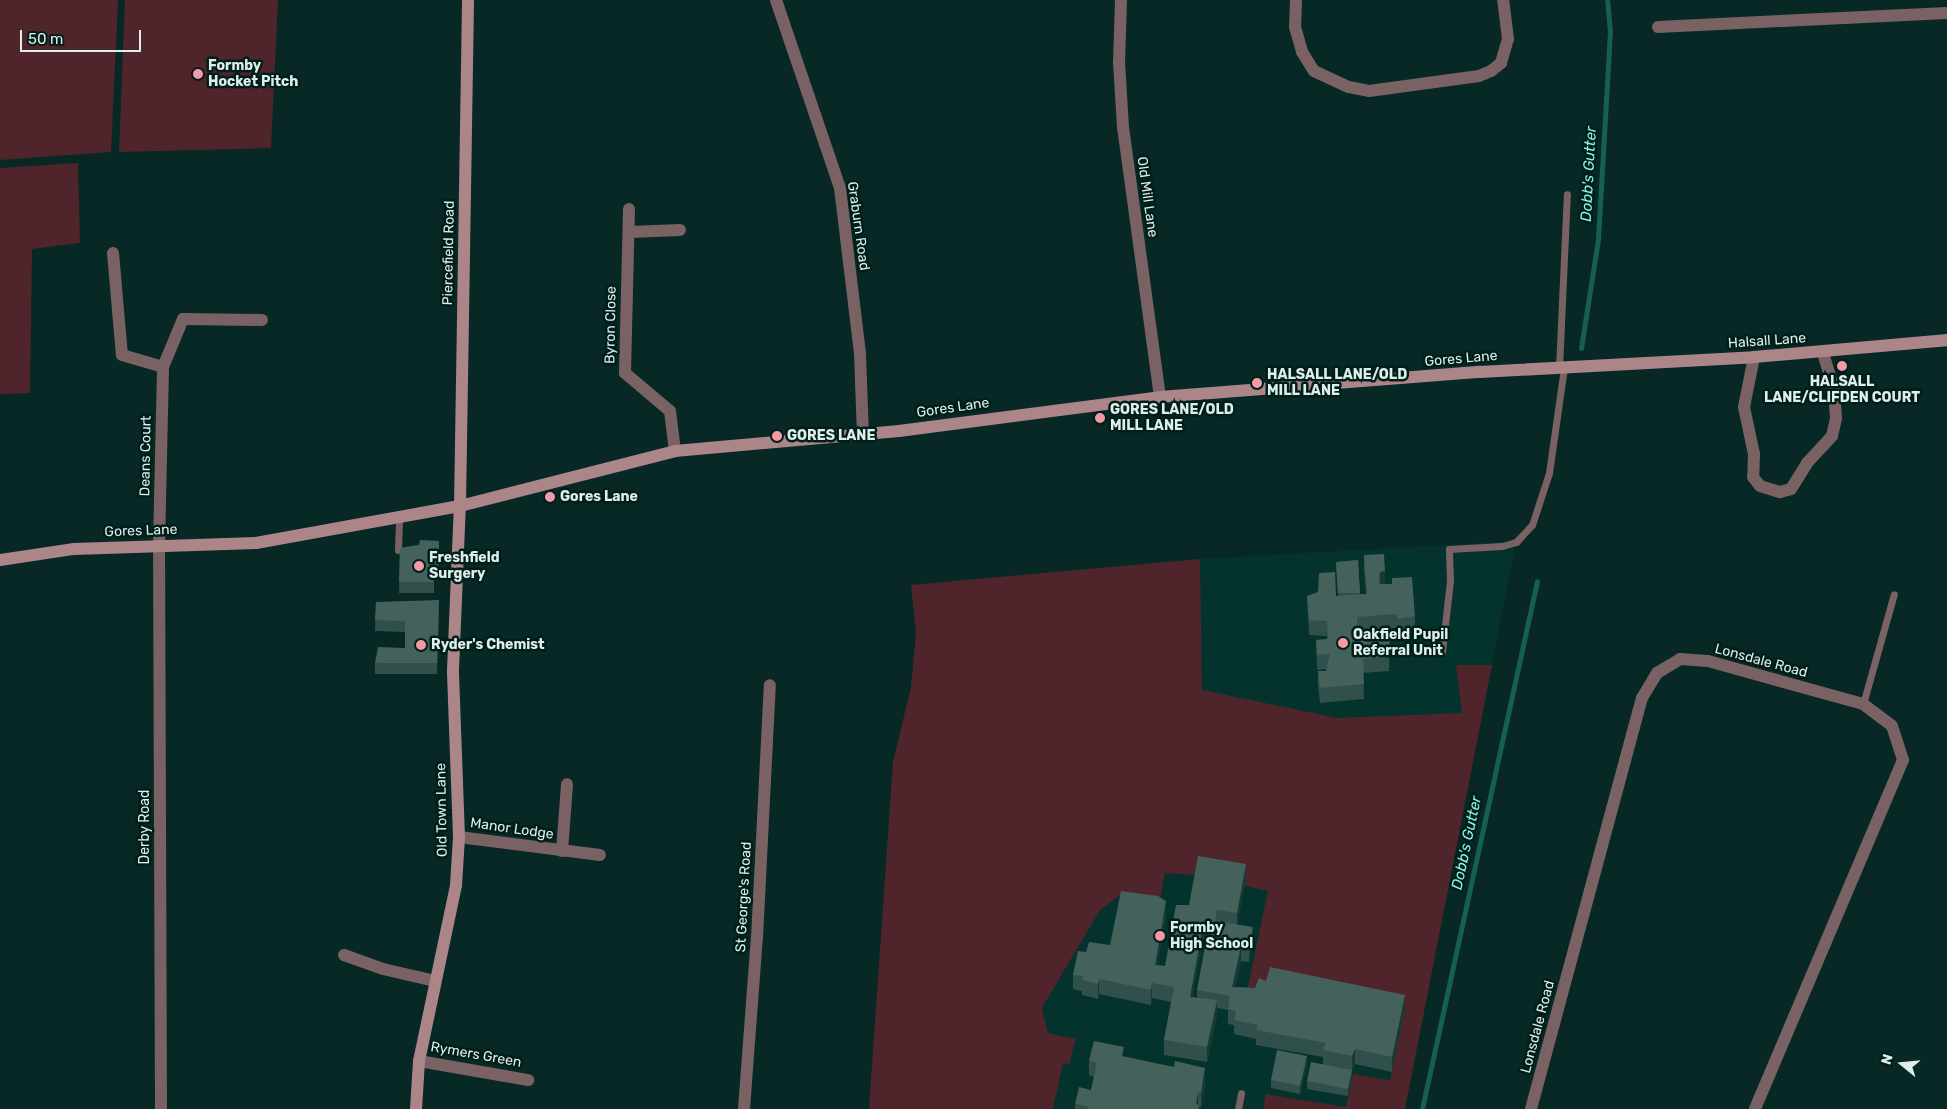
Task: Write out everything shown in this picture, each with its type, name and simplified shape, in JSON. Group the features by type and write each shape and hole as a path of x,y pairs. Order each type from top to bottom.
{"street":[{"name":"Piercefield Road","path":"460,506 468,0"},
{"name":"Graburn Road","path":"776,0 840,188 860,354 862,435"},
{"name":"Old Mill Lane","path":"1121,0 1119,62 1123,127 1160,396"},
{"path":"1296,0 1295,27 1302,52 1314,71 1349,87 1369,91 1478,76 1491,71 1501,63 1508,39 1503,0"},
{"path":"1658,27 1947,13"},
{"name":"Byron Close","path":"629,209 626,373 670,411 676,451"},
{"path":"630,232 680,230"},
{"path":"113,253 122,355 163,367"},
{"name":"Deans Court","path":"159,545 163,367 183,319 262,320"},
{"name":"Halsall Lane","path":"1589,366 1754,358 1947,340"},
{"path":"1754,358 1744,407 1754,454 1754,477 1760,486 1780,492 1791,488 1834,428 1834,389 1823,352"},
{"name":"Gores Lane","path":"0,560 74,549 256,543 460,506 676,451 862,435 1160,396 1589,366"},
{"name":"Old Town Lane","path":"416,1109 419,1060 456,885 458,837 453,670 460,506"},
{"name":"Derby Road","path":"159,545 161,1109"},
{"name":"Lonsdale Road","path":"1531,1109 1642,698 1657,673 1680,660 1708,661 1863,704 1892,726 1903,760 1755,1109"},
{"name":"St George's Road","path":"744,1109 757,938 770,685"},
{"name":"Manor Lodge","path":"562,851 567,784"},
{"name":"Manor Lodge","path":"458,837 600,856"},
{"path":"344,954 383,969 435,981"},
{"name":"Rymers Green","path":"419,1060 528,1080"}],"lane":[{"path":"1442,652 1450,581 1449,549 1502,546 1516,542 1532,525 1550,473 1562,368 1567,194"},
{"path":"398,550 399,517"},
{"path":"1863,704 1894,594"},
{"path":"1238,1109 1241,1093"}],"shaded area":[{"path":"0,0 118,0 111,152 0,160"},
{"name":"Formby Hocket Pitch","path":"125,0 278,0 271,148 119,152"},
{"path":"78,163 80,243 32,249 30,393 0,394 0,168"},
{"name":"Formby High School","path":"1516,541 1405,1109 869,1109 893,762 911,687 916,633 911,585 1200,559"},
{"name":"Formby High School","path":"1200,559 1202,690 1337,718 1462,713 1456,665 1492,665 1405,1109 1263,1109 1266,1094 1346,1107 1353,1074 1390,1080 1405,1010 1245,1001 1268,891 1245,886 1246,878 1165,873 1158,911 1124,892 1100,910 1042,1008 1048,1033 1076,1039 1069,1064 1063,1063 1053,1109 869,1109 893,762 911,687 916,633 911,585"}],"building":[{"name":"Freshfield Surgery","path":"420,540 439,541 439,562 434,563 434,582 399,582 400,548 419,545"},
{"name":"Oakfield Pupil Referral Unit","path":"1384,554 1385,571 1380,572 1379,584 1392,584 1392,578 1412,577 1415,616 1398,619 1396,614 1357,617 1358,637 1390,635 1389,656 1363,659 1364,684 1320,688 1318,671 1326,671 1330,654 1317,655 1316,640 1328,639 1327,621 1309,620 1307,596 1318,592 1319,573 1335,572 1336,596 1367,594 1364,555"},
{"path":"1358,560 1360,593 1338,593 1336,562"},
{"name":"Ryder's Chemist","path":"439,600 437,663 375,663 378,647 405,648 405,621 375,620 376,602"},
{"path":"1198,856 1246,864 1237,913 1217,910 1215,921 1253,927 1249,948 1241,946 1232,987 1255,988 1259,978 1266,981 1270,967 1405,995 1392,1057 1355,1049 1352,1056 1323,1050 1326,1043 1256,1030 1258,1025 1234,1020 1236,1011 1228,1009 1230,996 1197,990 1210,921 1203,925 1190,997 1217,1000 1207,1047 1164,1040 1174,987 1152,983 1151,990 1099,979 1098,984 1082,980 1083,976 1073,975 1078,951 1086,952 1089,942 1110,945 1121,891 1158,896 1166,901 1155,965 1165,966 1176,905 1189,905"},
{"path":"1094,1041 1124,1047 1122,1056 1174,1067 1175,1061 1205,1068 1201,1092 1198,1092 1196,1104 1199,1105 1198,1109 1087,1109 1088,1106 1075,1104 1079,1087 1091,1090 1097,1063 1089,1060"},
{"path":"1277,1050 1307,1056 1300,1086 1271,1080"},
{"path":"1311,1062 1352,1070 1348,1089 1307,1081"}],"waterway":[{"name":"Dobb's Gutter","path":"1581,348 1598,239 1610,32 1607,0"},
{"name":"Dobb's Gutter","path":"1422,1109 1537,581"}],"place":[{"name":"Formby Hocket Pitch","path":"198,74"},
{"name":"HALSALL LANE/CLIFDEN COURT","path":"1842,366"},
{"name":"HALSALL LANE/OLD MILL LANE","path":"1257,383"},
{"name":"GORES LANE/OLD MILL LANE","path":"1100,418"},
{"name":"GORES LANE","path":"777,436"},
{"name":"Gores Lane","path":"550,497"},
{"name":"Freshfield Surgery","path":"419,566"},
{"name":"Oakfield Pupil Referral Unit","path":"1343,643"},
{"name":"Ryder's Chemist","path":"421,645"},
{"name":"Formby High School","path":"1160,936"}]}
